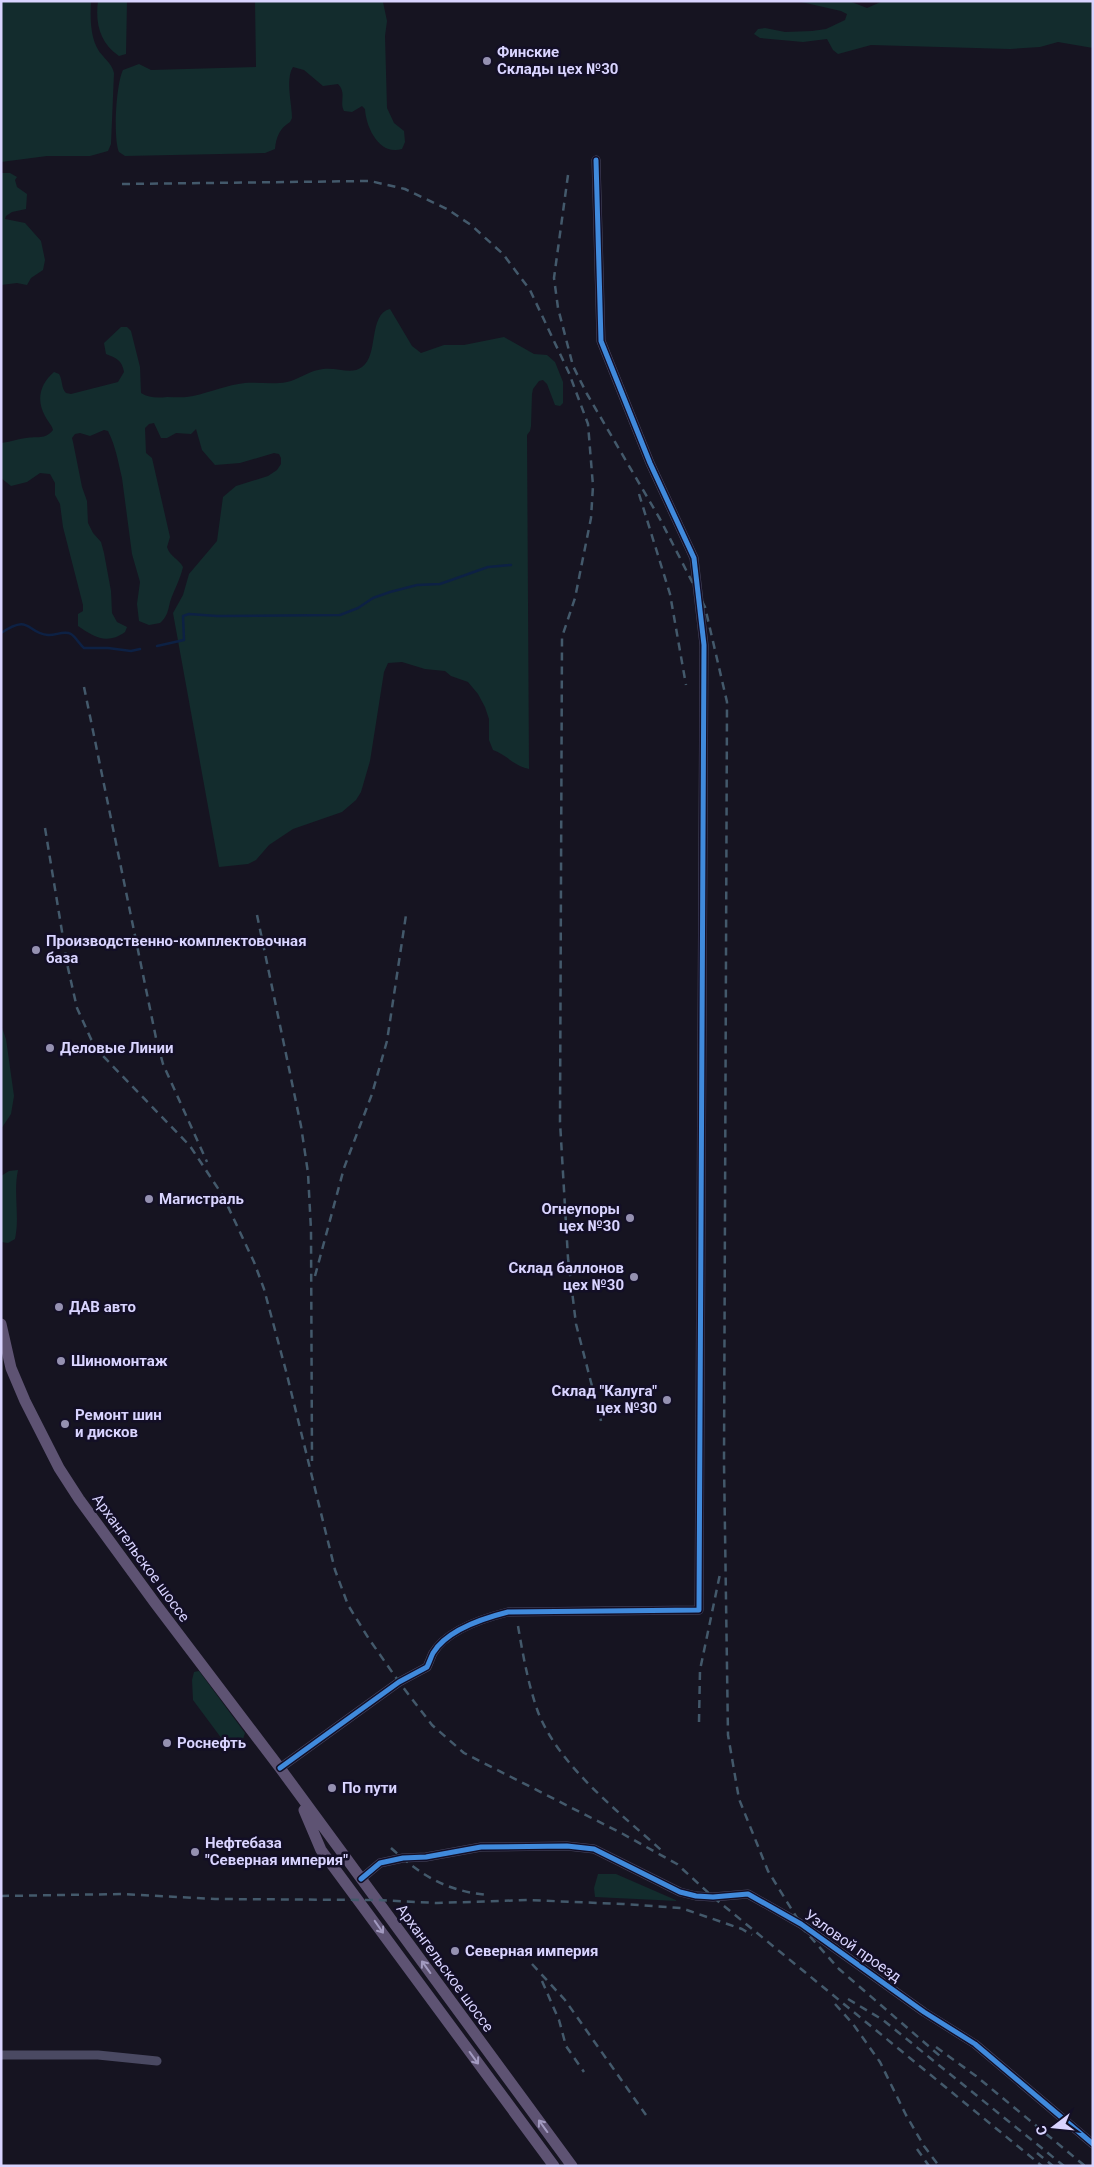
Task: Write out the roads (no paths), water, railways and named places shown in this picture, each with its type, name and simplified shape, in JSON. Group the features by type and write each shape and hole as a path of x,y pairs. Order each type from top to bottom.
{"main road":[{"name":"Архангельское шоссе","path":"1,1324 6,1368 59,1468 79,1499 280,1768 572,2166"},
{"name":"Архангельское шоссе","path":"294,1788 317,1843 554,2166"},
{"path":"317,1843 329,1835"},
{"path":"349,1888 361,1879"},
{"path":"400,1957 412,1948"},
{"path":"430,1998 442,1988"}],"street":[{"path":"280,1768 399,1682 427,1667 434,1652 448,1638 466,1626 485,1617 508,1612 698,1610 704,645 694,558 650,463 600,341 596,160"},
{"name":"Узловой проезд","path":"361,1879 380,1863 403,1858 426,1857 481,1848 567,1846 594,1849 680,1892 696,1896 713,1897 748,1894 801,1924 924,2012 975,2044 1093,2144"},
{"path":"1,2055 98,2055 157,2061"}],"waterway":[{"path":"157,646 184,640 183,616 189,614 217,616 340,615 358,608 373,598 390,592 417,585 440,584 488,567 511,565"},
{"path":"1,633 11,627 23,624 41,634 68,633 73,635 84,648 108,648 131,651 140,649"}],"railway":[{"path":"568,175 554,278 558,308 573,366 587,394 660,519 705,607 727,702 724,1463 728,1735 739,1799 768,1871 805,1931 839,1969 940,2056"},
{"path":"122,184 370,181 405,189 447,209 471,225 503,254 530,290 569,373 588,424 593,486 591,518 575,598 562,637 560,1122 568,1258 576,1324 601,1421"},
{"path":"639,494 670,594 686,685"},
{"path":"84,687 156,1038 163,1064 207,1162"},
{"path":"45,828 68,968 77,1008 91,1039 103,1056 190,1146 223,1196 254,1262 264,1289 335,1570 348,1605 399,1682 432,1725 464,1753 623,1834 677,1864 713,1897 1042,2166"},
{"path":"257,915 301,1126 308,1173 311,1230 312,1461"},
{"path":"315,1276 344,1168 372,1094 387,1041 406,915"},
{"path":"699,1722 700,1670 720,1574"},
{"path":"518,1626 531,1691 538,1712 560,1751 609,1804 661,1850"},
{"path":"391,1848 413,1867 447,1886 488,1895"},
{"path":"1,1896 122,1894 215,1899 377,1900 437,1903 528,1900 623,1904 681,1908 742,1929 752,1935"},
{"path":"532,1964 565,2000 646,2115"},
{"path":"542,1981 559,2020 566,2046 584,2072"},
{"path":"848,1999 883,2020 1064,2166"},
{"path":"835,2004 853,2024 880,2062 906,2115 924,2146 939,2166"},
{"path":"936,2047 976,2076 1085,2166"},
{"path":"917,2149 929,2166"},
{"path":"1037,2153 1053,2166"}],"place":[{"name":"Финские Склады цех №30","path":"487,61"},
{"name":"Производственно-комплектовочная база","path":"36,950"},
{"name":"Деловые Линии","path":"50,1048"},
{"name":"Магистраль","path":"149,1199"},
{"name":"Огнеупоры цех №30","path":"630,1218"},
{"name":"Склад баллонов цех №30","path":"634,1277"},
{"name":"ДАВ авто","path":"59,1307"},
{"name":"Шиномонтаж","path":"61,1361"},
{"name":"Склад \"Калуга\" цех №30","path":"667,1400"},
{"name":"Ремонт шин и дисков","path":"65,1424"},
{"name":"Роснефть","path":"167,1743"},
{"name":"По пути","path":"332,1788"},
{"name":"Нефтебаза \"Северная империя\"","path":"195,1852"},
{"name":"Северная империя","path":"455,1951"}]}
